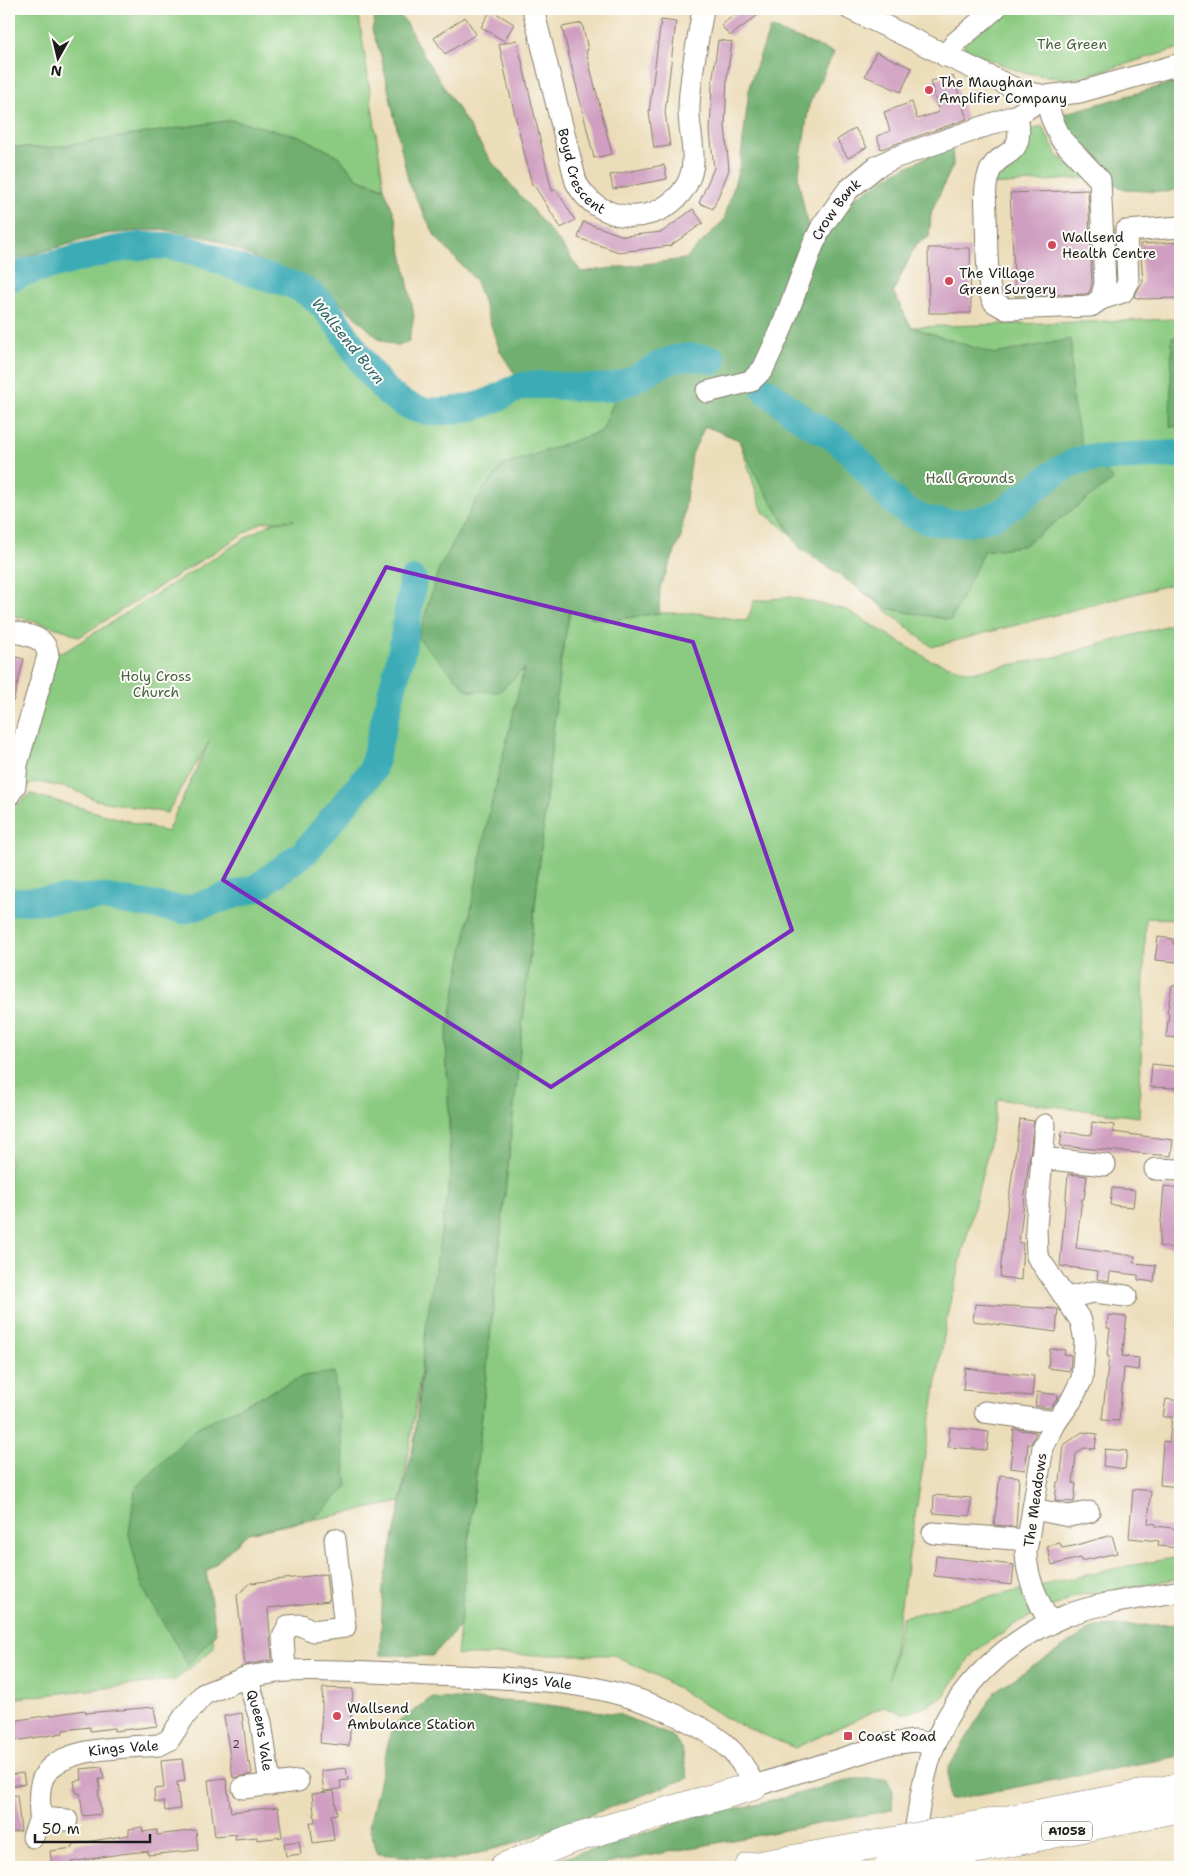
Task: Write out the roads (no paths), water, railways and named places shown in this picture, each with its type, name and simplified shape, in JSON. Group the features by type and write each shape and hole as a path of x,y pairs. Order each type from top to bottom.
{"highway":[{"path":"504,1867 563,1842 754,1786"},
{"name":"A1058","path":"955,1842 1180,1787"},
{"name":"A1058","path":"749,1867 883,1855 955,1842 1180,1808"}],"street":[{"name":"Boyd Crescent","path":"533,9 576,182 592,204 611,213 633,217 643,216 662,209 678,196 689,179 693,161 689,108 703,9"},
{"path":"850,9 1020,91 1041,95 1080,92 1180,64"},
{"path":"945,56 956,42 995,9"},
{"path":"1041,95 1061,139 1100,180 1105,284 1101,299"},
{"name":"Crow Bank","path":"707,392 751,381 763,369 819,233 837,204 860,179 876,167 894,158 1017,115 1031,106 1041,95"},
{"path":"1017,115 1020,132 1018,143 992,167 987,181 987,250 991,296 999,306 1012,309 1091,306 1101,299 1123,292 1128,283 1126,231 1180,227"},
{"path":"9,630 42,640 48,646 48,656 13,763 15,786 9,795"},
{"name":"The Meadows","path":"1044,1125 1036,1227 1037,1256 1081,1321 1085,1341 1082,1379 1071,1401 1042,1446 1028,1540 1026,1563 1029,1576 1050,1624"},
{"path":"1041,1158 1106,1165"},
{"path":"1155,1169 1180,1170"},
{"path":"1066,1298 1094,1292 1126,1296"},
{"path":"985,1412 1056,1422"},
{"path":"1033,1509 1069,1516 1089,1512"},
{"path":"933,1533 1028,1540"},
{"path":"285,1671 284,1637 288,1626 301,1625 313,1631 345,1627 335,1539"},
{"path":"910,1867 924,1781 935,1744 954,1708 984,1670 1013,1644 1050,1624 1084,1610 1180,1591"},
{"name":"Kings Vale","path":"67,1820 36,1828 40,1789 46,1773 64,1759 85,1752 160,1745 169,1740 184,1716 204,1694 247,1677 285,1671 516,1678 578,1684 617,1692 654,1704 700,1726 730,1747 744,1765 754,1786"},
{"name":"Queens Vale","path":"247,1677 261,1722 270,1785"},
{"path":"754,1786 889,1744 915,1741 935,1744"},
{"name":"Queens Vale","path":"243,1788 298,1782"},
{"path":"955,1842 1180,1819"}],"water":[{"path":"770,386 791,394 807,405 834,437 825,439 819,437 817,441 810,439 807,432 803,433 791,425 763,396"}],"waterway":[{"name":"Wallsend Burn","path":"9,279 36,269 123,248 152,245 198,252 239,268 292,285 308,293 329,312 376,380 390,394 406,405 426,411 449,411 474,407 524,386 611,387 622,384 674,359 684,357 713,360"},
{"name":"Wallsend Burn","path":"766,391 803,419 844,445 899,506 927,520 946,523 969,522 991,517 1016,503 1062,468 1088,458 1180,454"},
{"path":"9,902 102,897 184,910 256,888 305,852 372,771 402,650 413,580"}],"place":[{"name":"The Maughan Amplifier Company","path":"929,90"},
{"name":"Wallsend Health Centre","path":"1052,245"},
{"name":"The Village Green Surgery","path":"949,281"},
{"name":"Wallsend Ambulance Station","path":"337,1716"},
{"name":"Coast Road","path":"848,1736"}],"park label":[{"name":"The Green","path":"1072,44"},
{"name":"Hall Grounds","path":"970,478"},
{"name":"Holy Cross Church","path":"156,684"}]}
